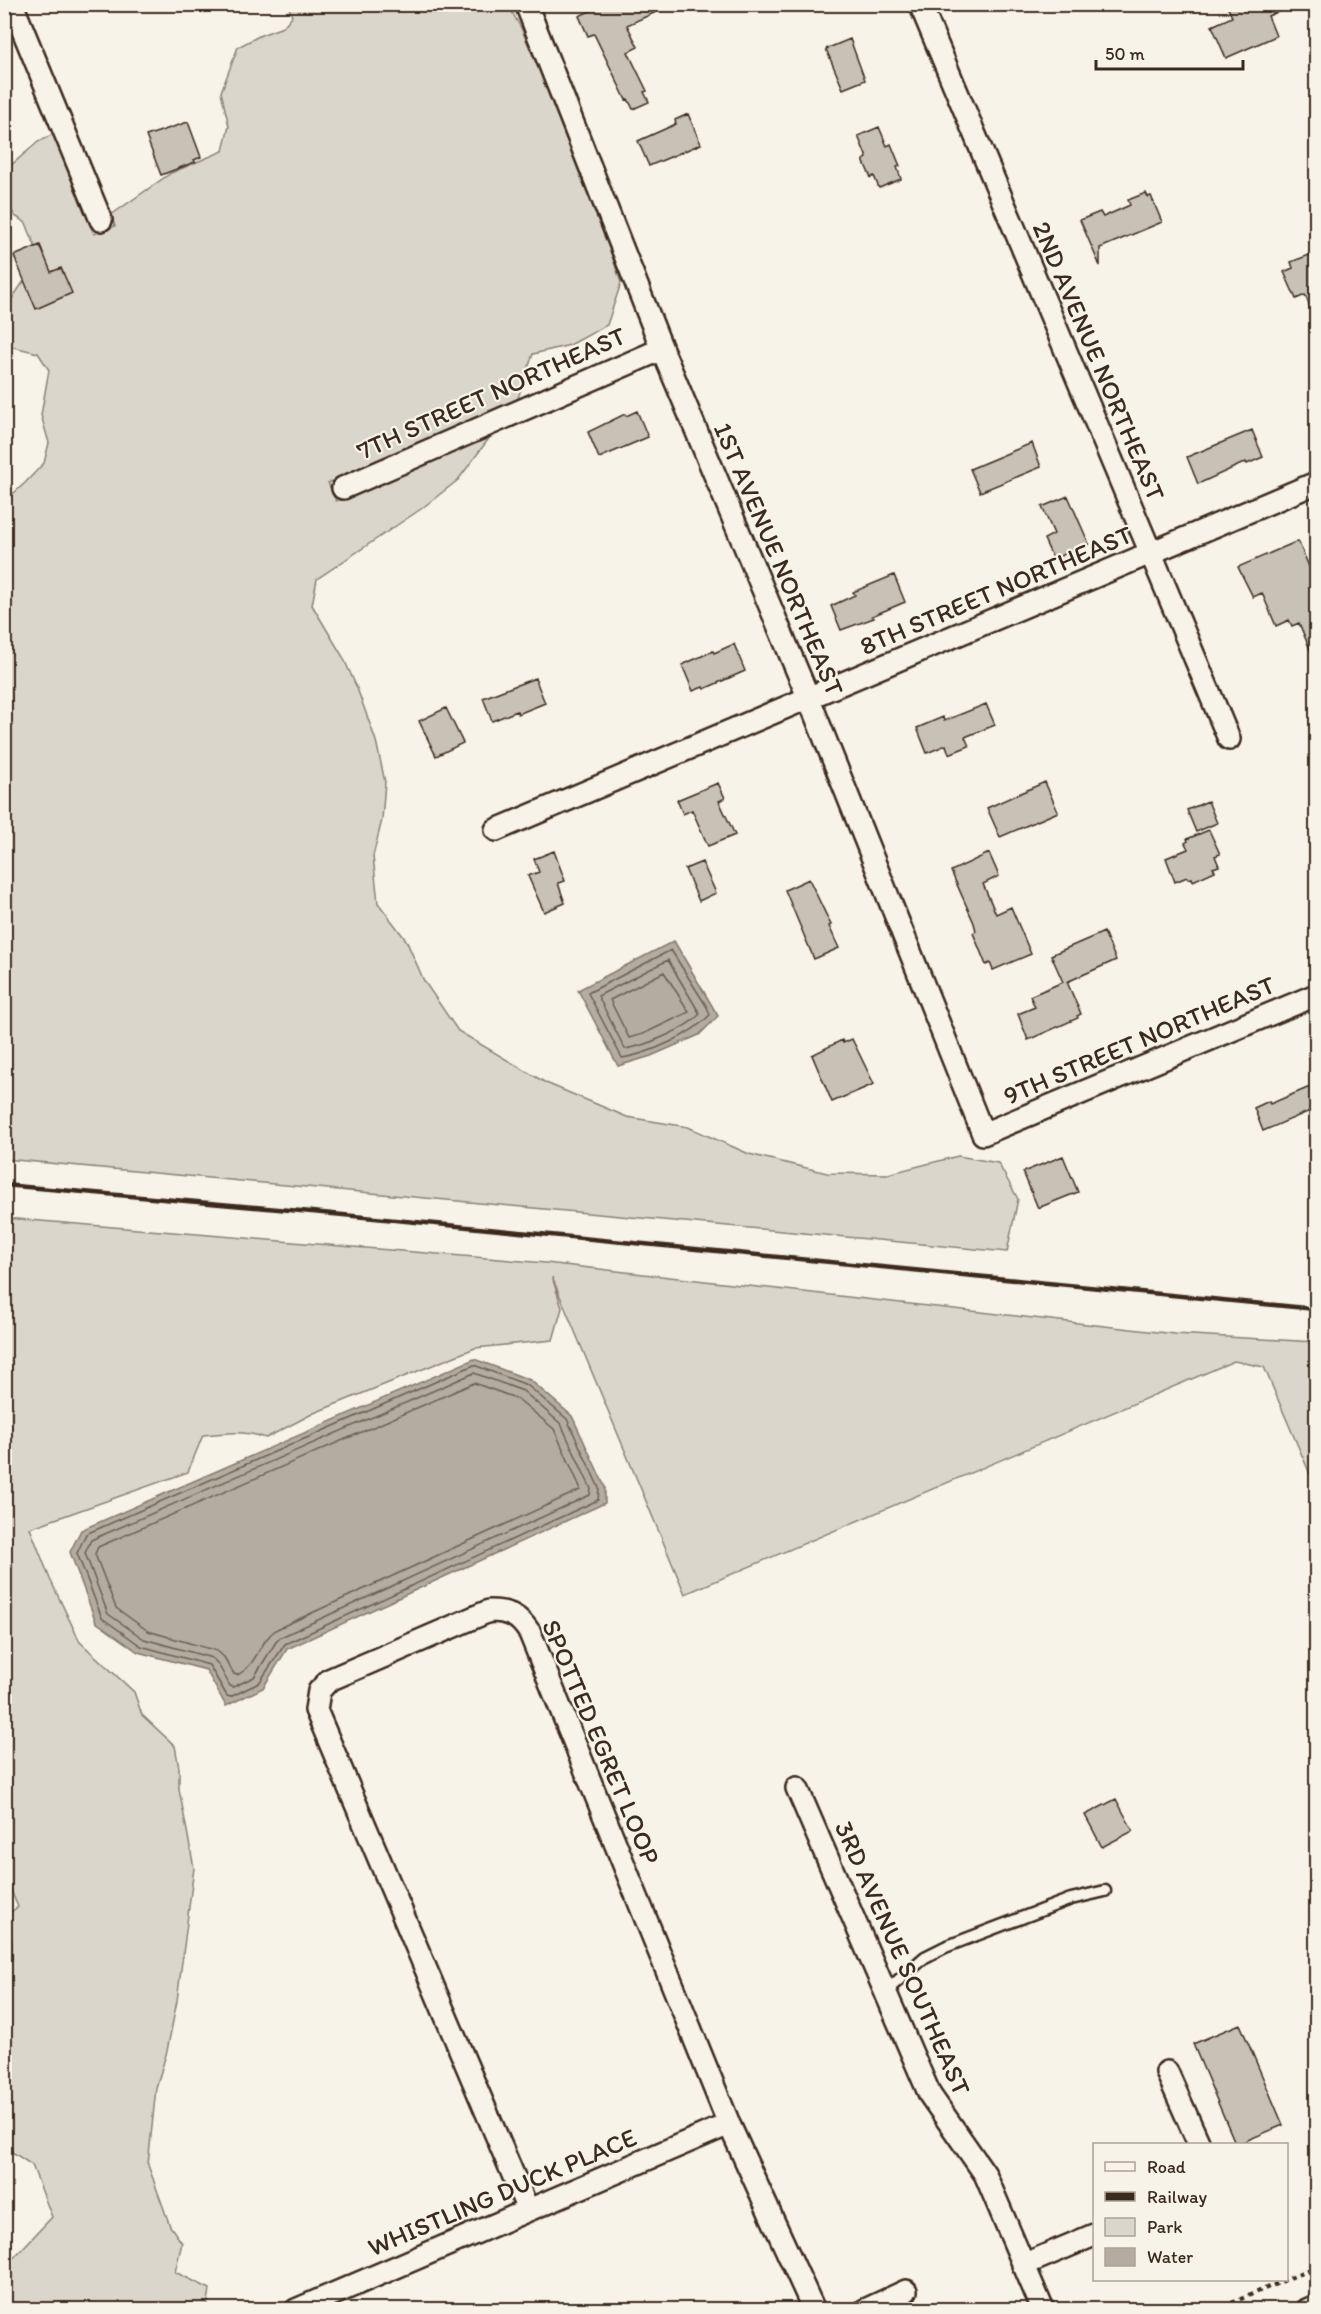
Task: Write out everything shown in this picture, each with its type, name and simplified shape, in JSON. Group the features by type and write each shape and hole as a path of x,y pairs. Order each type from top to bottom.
{"street":[{"path":"12,4 101,220"},
{"name":"1ST AVENUE NORTHEAST","path":"526,4 662,349 809,699 983,1134"},
{"name":"2ND AVENUE NORTHEAST","path":"920,4 1228,739"},
{"name":"7TH STREET NORTHEAST","path":"343,488 662,349"},
{"name":"8TH STREET NORTHEAST","path":"496,830 1317,483"},
{"name":"9TH STREET NORTHEAST","path":"983,1134 1317,995"},
{"name":"SPOTTED EGRET LOOP","path":"528,2210 316,1710 319,1691 329,1680 489,1611 503,1611 521,1620 530,1634 729,2124 814,2310"},
{"name":"3RD AVENUE SOUTHEAST","path":"797,1788 930,2095 985,2174 1043,2310"},
{"path":"1167,2072 1197,2143"},
{"name":"WHISTLING DUCK PLACE","path":"296,2310 729,2124"},
{"path":"1023,2265 1093,2236"},
{"path":"866,2310 906,2291"},
{"path":"1307,2310 1317,2306"}],"lane":[{"path":"886,1991 926,1957 945,1947 1071,1899 1105,1891"}],"path":[{"path":"1288,2279 1317,2267"},
{"path":"1215,2310 1284,2281"}],"green space":[{"path":"288,5 508,5 538,67 621,283 607,325 570,345 533,354 517,401 328,483 336,501 493,433 458,480 421,509 317,579 312,605 343,657 357,688 376,741 385,782 382,820 373,856 378,903 406,940 424,981 458,1031 546,1083 627,1117 688,1127 749,1154 827,1173 888,1174 958,1156 998,1163 1018,1199 1007,1252 5,1159 5,501 44,463 49,443 41,415 49,370 38,353 5,345 4,310 31,271 37,251 26,223 15,216 5,200 5,177 9,167 38,142 53,134 94,234 115,226 111,215 171,173 223,151 229,126 221,92 238,47 283,27 292,16"},
{"path":"5,1218 546,1263 1175,1334 1316,1342 1316,1488 1264,1367 1234,1361 685,1594 552,1277 562,1308 553,1340 475,1348 314,1413 266,1438 243,1433 203,1435 188,1472 30,1528 50,1579 80,1642 134,1692 142,1715 175,1746 179,1768 179,1789 194,1868 177,2001 167,2051 156,2088 148,2165 170,2226 182,2243 175,2272 210,2289 207,2309 5,2309 5,2267 52,2217 32,2165 9,2150 5,2140 4,1968 12,1959 12,1942 5,1930 5,1916 18,1907 4,1874"}],"water":[{"path":"674,941 718,1016 699,1035 651,1056 618,1066 578,990"},
{"path":"474,1359 530,1380 572,1416 605,1487 605,1503 287,1649 263,1688 226,1706 206,1670 138,1652 96,1622 70,1552 81,1530"}],"building":[{"path":"605,4 674,4 627,25 638,47 628,52 647,91 644,92 649,102 633,109 628,99 626,100 594,34 588,36 579,16"},
{"path":"1226,4 1295,5 1268,16 1276,36 1226,58 1212,26 1232,17"},
{"path":"850,39 865,80 843,89 826,49"},
{"path":"688,114 701,144 649,166 638,141 676,124 675,120"},
{"path":"188,122 201,157 194,160 195,162 161,175 146,136"},
{"path":"879,127 887,146 891,144 900,166 897,167 901,179 879,188 874,176 871,178 863,160 867,158 858,136"},
{"path":"1146,193 1148,197 1151,196 1162,222 1100,248 1100,266 1080,220 1100,212 1103,217 1130,205 1128,200"},
{"path":"40,245 51,272 61,268 72,293 36,309 14,256"},
{"path":"1317,252 1316,322 1305,295 1296,299 1284,272 1293,268 1291,262"},
{"path":"637,411 648,437 599,458 588,432 625,414 626,416"},
{"path":"1252,430 1263,457 1247,464 1246,462 1198,484 1187,457"},
{"path":"1032,443 1041,467 980,492 970,469"},
{"path":"1068,496 1089,544 1053,559 1044,539 1054,534 1042,507"},
{"path":"1298,541 1317,585 1316,664 1299,623 1292,626 1289,620 1276,626 1262,593 1253,597 1238,567"},
{"path":"894,575 905,602 872,616 874,618 841,630 831,606 855,595 853,592"},
{"path":"734,644 745,671 704,689 703,687 693,691 682,665"},
{"path":"535,678 545,703 492,721 483,698"},
{"path":"986,704 995,725 965,737 969,746 949,754 946,745 927,753 917,728 943,717 944,721"},
{"path":"446,708 463,743 436,756 419,721"},
{"path":"1045,782 1058,812 1000,837 987,808"},
{"path":"718,783 725,798 719,801 735,835 708,846 692,810 683,814 677,800"},
{"path":"1208,801 1217,823 1196,832 1187,810"},
{"path":"1209,830 1220,854 1215,856 1219,866 1213,868 1215,871 1193,881 1192,878 1187,877 1175,882 1166,858 1188,849 1185,843 1187,839"},
{"path":"554,851 565,881 558,883 565,903 544,912 528,876 539,872 534,859"},
{"path":"989,853 999,876 983,884 996,914 1011,907 1031,954 993,970 990,963 986,965 973,933 976,931 974,923 951,871"},
{"path":"702,862 716,893 699,901 685,869"},
{"path":"809,879 831,925 829,926 839,948 814,959 785,890"},
{"path":"1104,932 1116,960 1067,982 1081,1014 1077,1016 1078,1018 1028,1040 1018,1014 1035,1007 1030,996 1063,982 1051,955"},
{"path":"852,1039 874,1084 832,1102 812,1055 842,1040 843,1043"},
{"path":"1317,1084 1317,1108 1263,1131 1254,1108 1269,1101 1270,1104"},
{"path":"1063,1156 1078,1192 1038,1208 1023,1172"},
{"path":"1116,1799 1133,1831 1102,1847 1085,1815"},
{"path":"1240,2024 1283,2125 1241,2143 1235,2143 1193,2044"}],"railway":[{"path":"4,1185 312,1212 1316,1309"}]}
